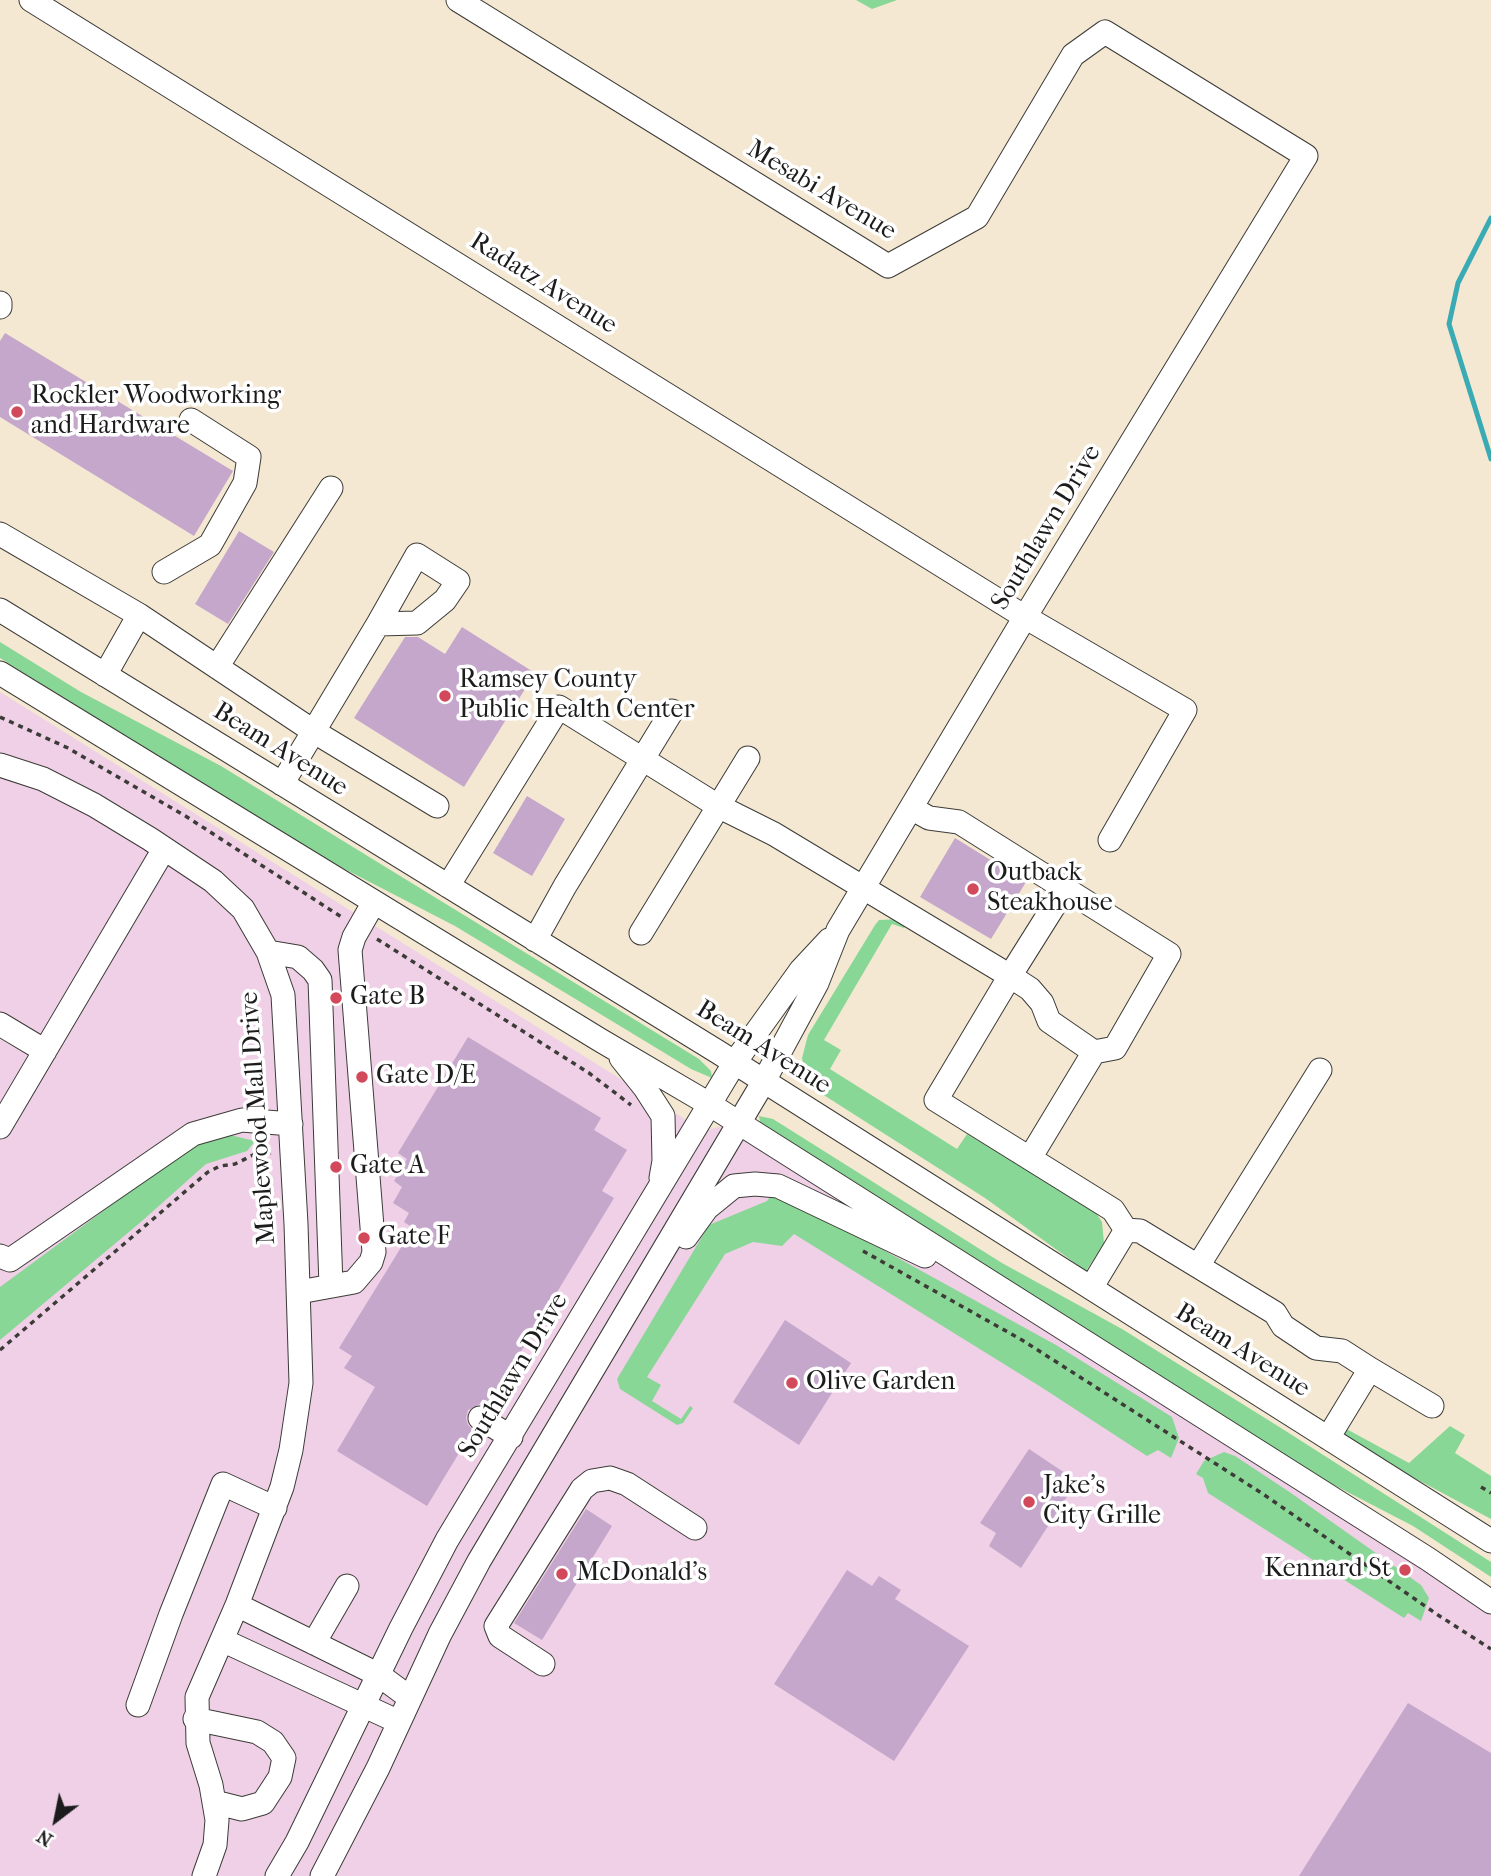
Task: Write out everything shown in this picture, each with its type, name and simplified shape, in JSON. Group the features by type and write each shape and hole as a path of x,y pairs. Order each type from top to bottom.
{"street":[{"name":"Radatz Avenue","path":"31,0 1025,617 1185,710 1110,840"},
{"name":"Mesabi Avenue","path":"458,0 888,266 977,217 1073,55 1105,32 1306,156"},
{"name":"Southlawn Drive","path":"322,1876 479,1560 764,1081 817,983 838,930 1306,156"},
{"path":"164,572 210,545 245,483 249,457 191,420"},
{"path":"217,667 331,488"},
{"path":"0,534 139,615 313,732 437,806"},
{"name":"Beam Avenue","path":"0,610 735,1062 1491,1541"},
{"path":"105,675 139,615"},
{"path":"282,784 378,624"},
{"path":"0,673 739,1122 1491,1602"},
{"path":"448,886 559,707 718,806 774,834 1010,976 1030,989 1042,1003 1049,1021 1094,1052 1115,1048 1169,954 959,822 929,818 911,808"},
{"path":"535,940 673,711"},
{"path":"641,933 748,758"},
{"name":"Maplewood Mall Drive","path":"0,765 43,779 94,805 213,881 243,909 268,951 284,995 302,1351 298,1406 291,1450 275,1508 197,1697 195,1718 198,1743 217,1820 215,1844 204,1876"},
{"path":"0,1127 164,849"},
{"path":"1064,890 936,1100 1113,1210 1126,1230"},
{"path":"299,1292 354,1282 371,1262 374,1252 351,950 359,928 374,902"},
{"name":"Southlawn Drive","path":"277,1876 297,1842 447,1540 735,1062 801,970 838,930"},
{"path":"331,1285 320,980 331,961 351,950"},
{"path":"268,951 298,957 320,980"},
{"path":"0,1024 45,1051"},
{"path":"613,1047 663,1116 664,1161 659,1188"},
{"path":"1030,1158 1094,1052"},
{"path":"1198,1266 1320,1070"},
{"path":"0,1256 10,1259 193,1134 242,1120 291,1124"},
{"path":"629,1307 670,1261 707,1208 734,1186 755,1184 778,1186 1002,1291"},
{"path":"1126,1230 1140,1231 1275,1313 1283,1326 1316,1348 1342,1351 1432,1406"},
{"path":"1090,1288 1126,1230"},
{"path":"1328,1438 1370,1369"},
{"path":"480,1418 511,1437"},
{"path":"543,1664 500,1636 496,1626 582,1489 592,1481 610,1478 627,1484 695,1528"},
{"path":"138,1705 158,1647 223,1484 275,1508"},
{"path":"314,1643 348,1586"},
{"path":"237,1605 379,1675 410,1698"},
{"path":"222,1640 400,1722"},
{"path":"195,1718 257,1732 273,1742 284,1758 280,1777 263,1804 242,1809 214,1802"}],"path":[{"path":"0,717 68,748 187,817 589,1073 637,1110"},
{"path":"0,1350 208,1172 253,1155 293,1150"},
{"path":"858,1248 1022,1340 1263,1494 1438,1615 1491,1648"},
{"path":"1481,1487 1491,1493"}],"shaded area":[{"path":"0,692 696,1126 696,1133 734,1123 1491,1603 1491,1876 0,1876"}],"green space":[{"path":"856,0 897,0 872,9"},
{"path":"0,642 81,692 221,766 699,1059 711,1071 712,1078 691,1069 455,926 331,862 157,757 0,658"},
{"path":"900,919 907,923 904,928 892,924 824,1040 841,1050 830,1069 957,1149 967,1134 1094,1210 1102,1222 1104,1243 1086,1271 985,1198 819,1092 806,1078 802,1058 808,1035 875,925 879,920"},
{"path":"759,1116 773,1119 1002,1263 1122,1329 1281,1428 1491,1562 1491,1577 1413,1526 1278,1456 770,1133 760,1122"},
{"path":"230,1135 255,1141 247,1151 206,1164 0,1340 0,1287 193,1145"},
{"path":"772,1194 787,1197 1056,1345 1172,1417 1179,1438 1171,1458 1158,1450 1147,1456 794,1234 782,1246 753,1242 725,1254 647,1377 661,1385 652,1401 681,1419 690,1406 693,1408 683,1423 677,1425 620,1389 617,1379 709,1225 767,1201"},
{"path":"1341,1426 1409,1463 1450,1426 1465,1435 1455,1453 1491,1476 1491,1519 1349,1443 1337,1432"},
{"path":"1224,1452 1235,1456 1291,1493 1421,1585 1429,1598 1421,1621 1408,1613 1404,1618 1208,1493 1203,1478 1196,1474 1204,1461"}],"building":[{"path":"5,333 233,471 194,536 0,417 0,341"},
{"path":"239,531 274,552 228,624 195,604"},
{"name":"Ramsey County Public Health Center","path":"462,627 535,673 464,787 354,718 405,637 418,637 445,654"},
{"path":"527,796 565,819 532,876 493,853"},
{"name":"Outback Steakhouse","path":"955,838 1026,882 991,939 920,897"},
{"path":"468,1037 601,1118 594,1130 627,1150 602,1191 614,1198 488,1406 480,1404 468,1410 466,1418 473,1430 427,1506 337,1451 375,1387 344,1368 352,1356 339,1348 413,1228 404,1222 409,1213 393,1203 402,1187 394,1181 407,1159 398,1153"},
{"name":"Olive Garden","path":"785,1320 851,1363 799,1445 733,1402"},
{"name":"Jake's City Grille","path":"1029,1449 1077,1481 1021,1568 989,1546 996,1533 980,1523"},
{"name":"McDonald's","path":"586,1509 612,1526 542,1640 514,1623"},
{"path":"847,1570 872,1586 879,1576 901,1590 895,1599 969,1646 894,1761 774,1684"},
{"path":"1408,1703 1491,1753 1491,1876 1299,1876"}],"waterway":[{"path":"1491,218 1458,283 1449,324 1491,459"}],"place":[{"name":"Rockler Woodworking and Hardware","path":"17,412"},
{"name":"Ramsey County Public Health Center","path":"445,696"},
{"name":"Outback Steakhouse","path":"973,889"},
{"name":"Gate B","path":"336,998"},
{"name":"Gate D/E","path":"362,1077"},
{"name":"Gate A","path":"336,1167"},
{"name":"Gate F","path":"364,1238"},
{"name":"Olive Garden","path":"792,1383"},
{"name":"Jake's City Grille","path":"1029,1502"},
{"name":"Kennard St","path":"1405,1570"},
{"name":"McDonald's","path":"562,1574"}]}
